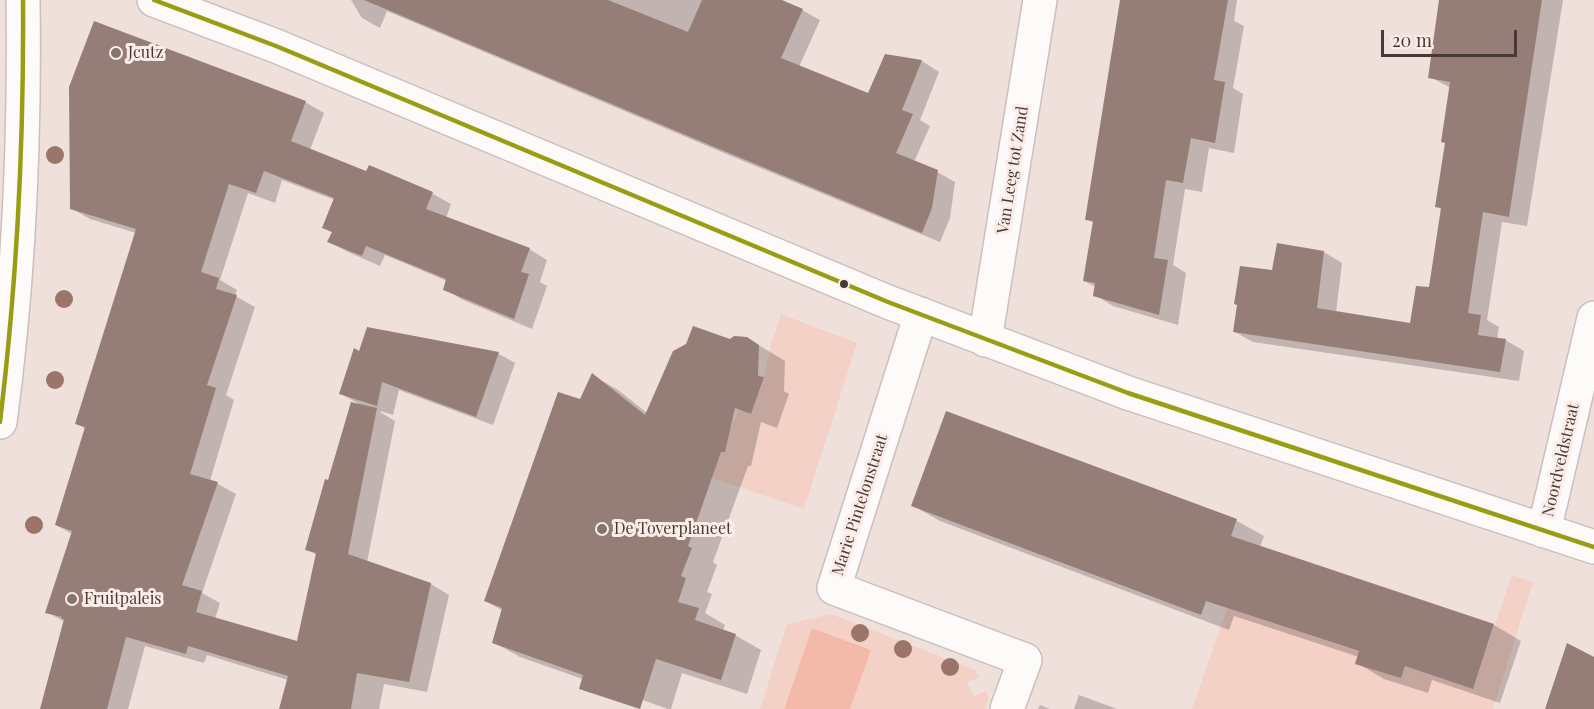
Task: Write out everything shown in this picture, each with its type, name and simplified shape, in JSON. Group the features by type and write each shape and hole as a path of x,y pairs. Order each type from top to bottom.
{"street":[{"path":"0,422 8,283 19,226 24,88 23,0"},
{"path":"154,0 276,46 888,302 985,340 1128,393 1594,547"},
{"name":"Van Leeg tot Zand","path":"985,340 1040,0"},
{"name":"Marie Pintelonstraat","path":"921,314 834,588 1025,660 1007,709"},
{"name":"Noordveldstraat","path":"1544,531 1594,318"}],"shaded area":[{"path":"781,314 857,343 804,509 712,478 721,452 725,452 730,430 739,410 751,414 764,377 771,344"},
{"path":"1512,575 1533,582 1493,709 1192,709 1227,608 1359,652 1379,671 1401,678 1405,666 1473,689"},
{"path":"831,614 975,670 979,677 967,683 974,696 986,691 989,698 985,709 850,709 871,650 812,628 784,709 760,709 787,624"},
{"path":"812,628 871,650 850,709 784,709"}],"building":[{"path":"364,0 608,0 688,32 702,0 782,0 803,9 781,58 868,93 885,54 922,60 902,110 913,114 896,153 938,170 932,208 922,233"},
{"path":"1120,0 1228,0 1214,80 1225,82 1215,143 1191,138 1183,183 1166,180 1154,258 1168,260 1159,315 1093,296 1095,283 1083,281 1093,221 1085,220"},
{"path":"1439,0 1542,0 1509,217 1483,212 1468,313 1481,315 1478,335 1506,339 1500,372 1233,332 1237,305 1234,304 1240,266 1272,270 1277,243 1324,251 1317,308 1410,323 1416,286 1429,287 1441,208 1435,207 1445,143 1441,142 1450,82 1428,78"},
{"path":"94,21 306,101 291,141 366,171 369,165 433,192 426,209 530,248 521,272 529,274 514,319 443,290 446,279 366,246 362,256 327,242 332,232 322,228 334,198 264,171 256,193 229,184 201,272 219,278 216,289 237,295 207,385 216,388 190,474 218,482 182,585 202,591 196,612 297,641 316,553 305,550 325,479 328,480 351,402 377,408 348,554 431,583 409,682 357,673 351,709 279,709 288,676 188,646 186,654 126,637 107,709 40,709 64,619 45,613 72,531 55,525 85,427 75,424 136,229 70,209 69,87"},
{"name":"De Toverplaneet","path":"693,326 730,339 734,336 747,337 759,345 758,376 764,377 751,414 735,408 725,452 721,452 688,546 692,548 681,576 686,578 678,602 699,608 695,620 736,634 721,680 656,659 640,709 579,689 583,675 492,643 502,608 484,601 558,392 580,399 592,373 645,415 673,351 686,344"},
{"path":"367,327 499,352 476,417 382,382 377,406 339,394 354,348 359,351"},
{"path":"946,411 1237,519 1231,536 1494,624 1473,689 1405,666 1401,678 1355,664 1359,651 1206,601 1201,615 911,506"},
{"path":"1567,643 1594,657 1594,709 1545,709"}],"transit line":[{"path":"0,422 11,317 18,211 23,0"},
{"path":"154,0 276,46 888,302 1128,393 1594,547"}],"place":[{"name":"Jcutz","path":"116,53"},
{"name":"De Toverplaneet","path":"602,529"},
{"name":"Fruitpaleis","path":"72,599"}]}
